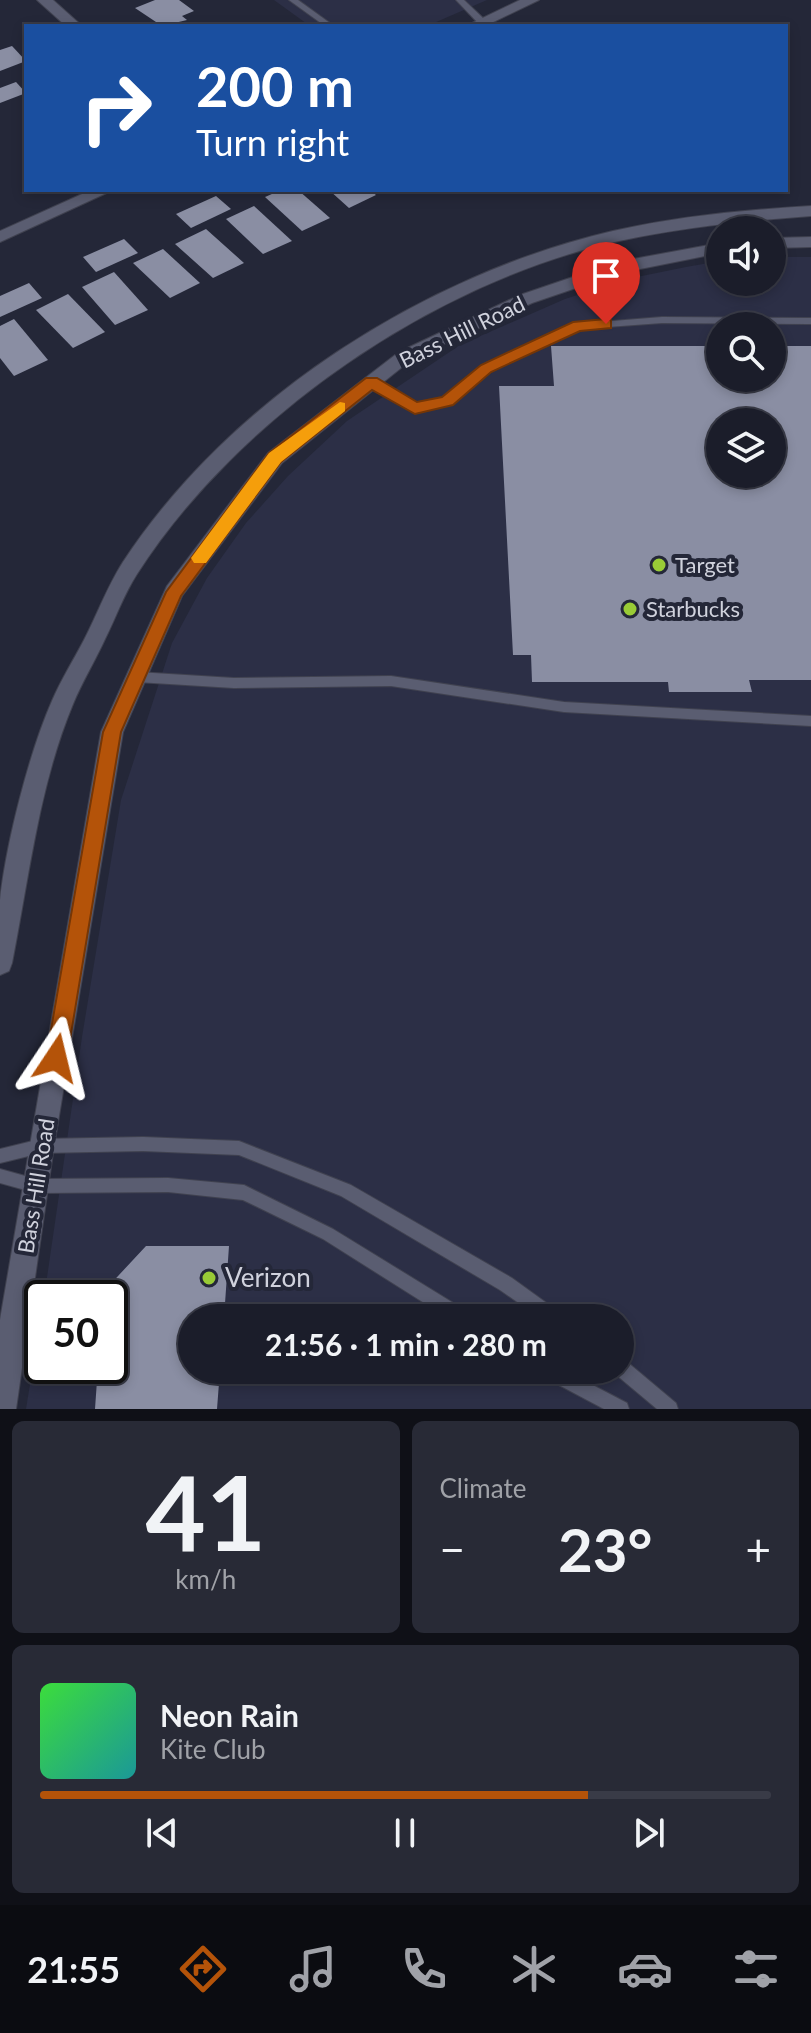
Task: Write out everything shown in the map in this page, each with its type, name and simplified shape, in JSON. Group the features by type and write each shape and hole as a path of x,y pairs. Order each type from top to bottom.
{"main road":[{"path":"44,0 73,24"},
{"path":"477,24 532,0"},
{"path":"0,237 101,192"},
{"name":"Bass Hill Road","path":"0,963 32,807 59,711 131,566 198,482 273,406 382,329 469,285 521,264 586,243 657,226 778,211 811,211"},
{"path":"786,243 811,242"},
{"name":"Bass Hill Road","path":"1,1409 41,1146 112,732 174,592 275,458 405,356 526,299 617,268 706,251"}],"lane":[{"path":"293,0 327,24"},
{"path":"460,0 477,24"},
{"path":"371,382 415,408 447,401 486,368 578,326 662,320 811,321"},
{"path":"137,677 234,683 391,681 564,707 811,721"},
{"path":"0,1156 41,1146 143,1144 239,1148 346,1190 506,1284 534,1304"},
{"path":"0,1176 36,1186 168,1185 244,1193 328,1234 440,1304"},
{"path":"634,1379 670,1409"},
{"path":"574,1384 621,1409"}],"shaded area":[{"path":"274,0 487,0 432,24 307,24"},
{"path":"786,257 811,257 811,1409 26,1409 30,1384 128,1384 128,1280 47,1280 121,800 172,643 207,578 246,523 288,476 347,421 460,345 565,299 627,279 706,263 706,296 786,296"}],"building":[{"path":"155,0 179,0 194,11 182,16 187,20 159,24 135,8"},
{"path":"12,46 24,62 0,71 0,50"},
{"path":"16,82 24,94 0,103 0,88"},
{"path":"276,192 300,192 330,218 302,231 265,197"},
{"path":"331,192 372,192 376,195 349,208"},
{"path":"216,196 231,209 191,228 176,214"},
{"path":"254,206 292,241 263,254 226,219"},
{"path":"206,229 244,263 213,278 175,244"},
{"path":"124,239 138,253 96,272 83,257"},
{"path":"163,249 200,283 170,298 133,263"},
{"path":"114,272 148,310 115,325 82,287"},
{"path":"29,283 42,298 0,317 0,296"},
{"path":"68,294 105,332 73,348 36,310"},
{"path":"14,319 48,360 14,376 0,358 0,326"},
{"name":"Target","path":"551,346 706,346 706,392 786,392 786,346 811,346 811,680 749,680 752,692 669,692 668,682 532,682 531,655 513,655 499,386 554,386"},
{"path":"146,1246 229,1246 225,1304 178,1304 178,1384 219,1384 217,1409 95,1409 97,1384 128,1384 128,1280 114,1280"}],"slow traffic":[{"path":"200,558 275,458 340,407"}],"place":[{"name":"Target","path":"659,565"},
{"name":"Starbucks","path":"630,609"},
{"name":"Verizon","path":"209,1278"}],"route":[{"path":"56,1058 112,732 174,592 275,458 371,382 415,408 447,401 486,368 578,326 606,324"}]}
